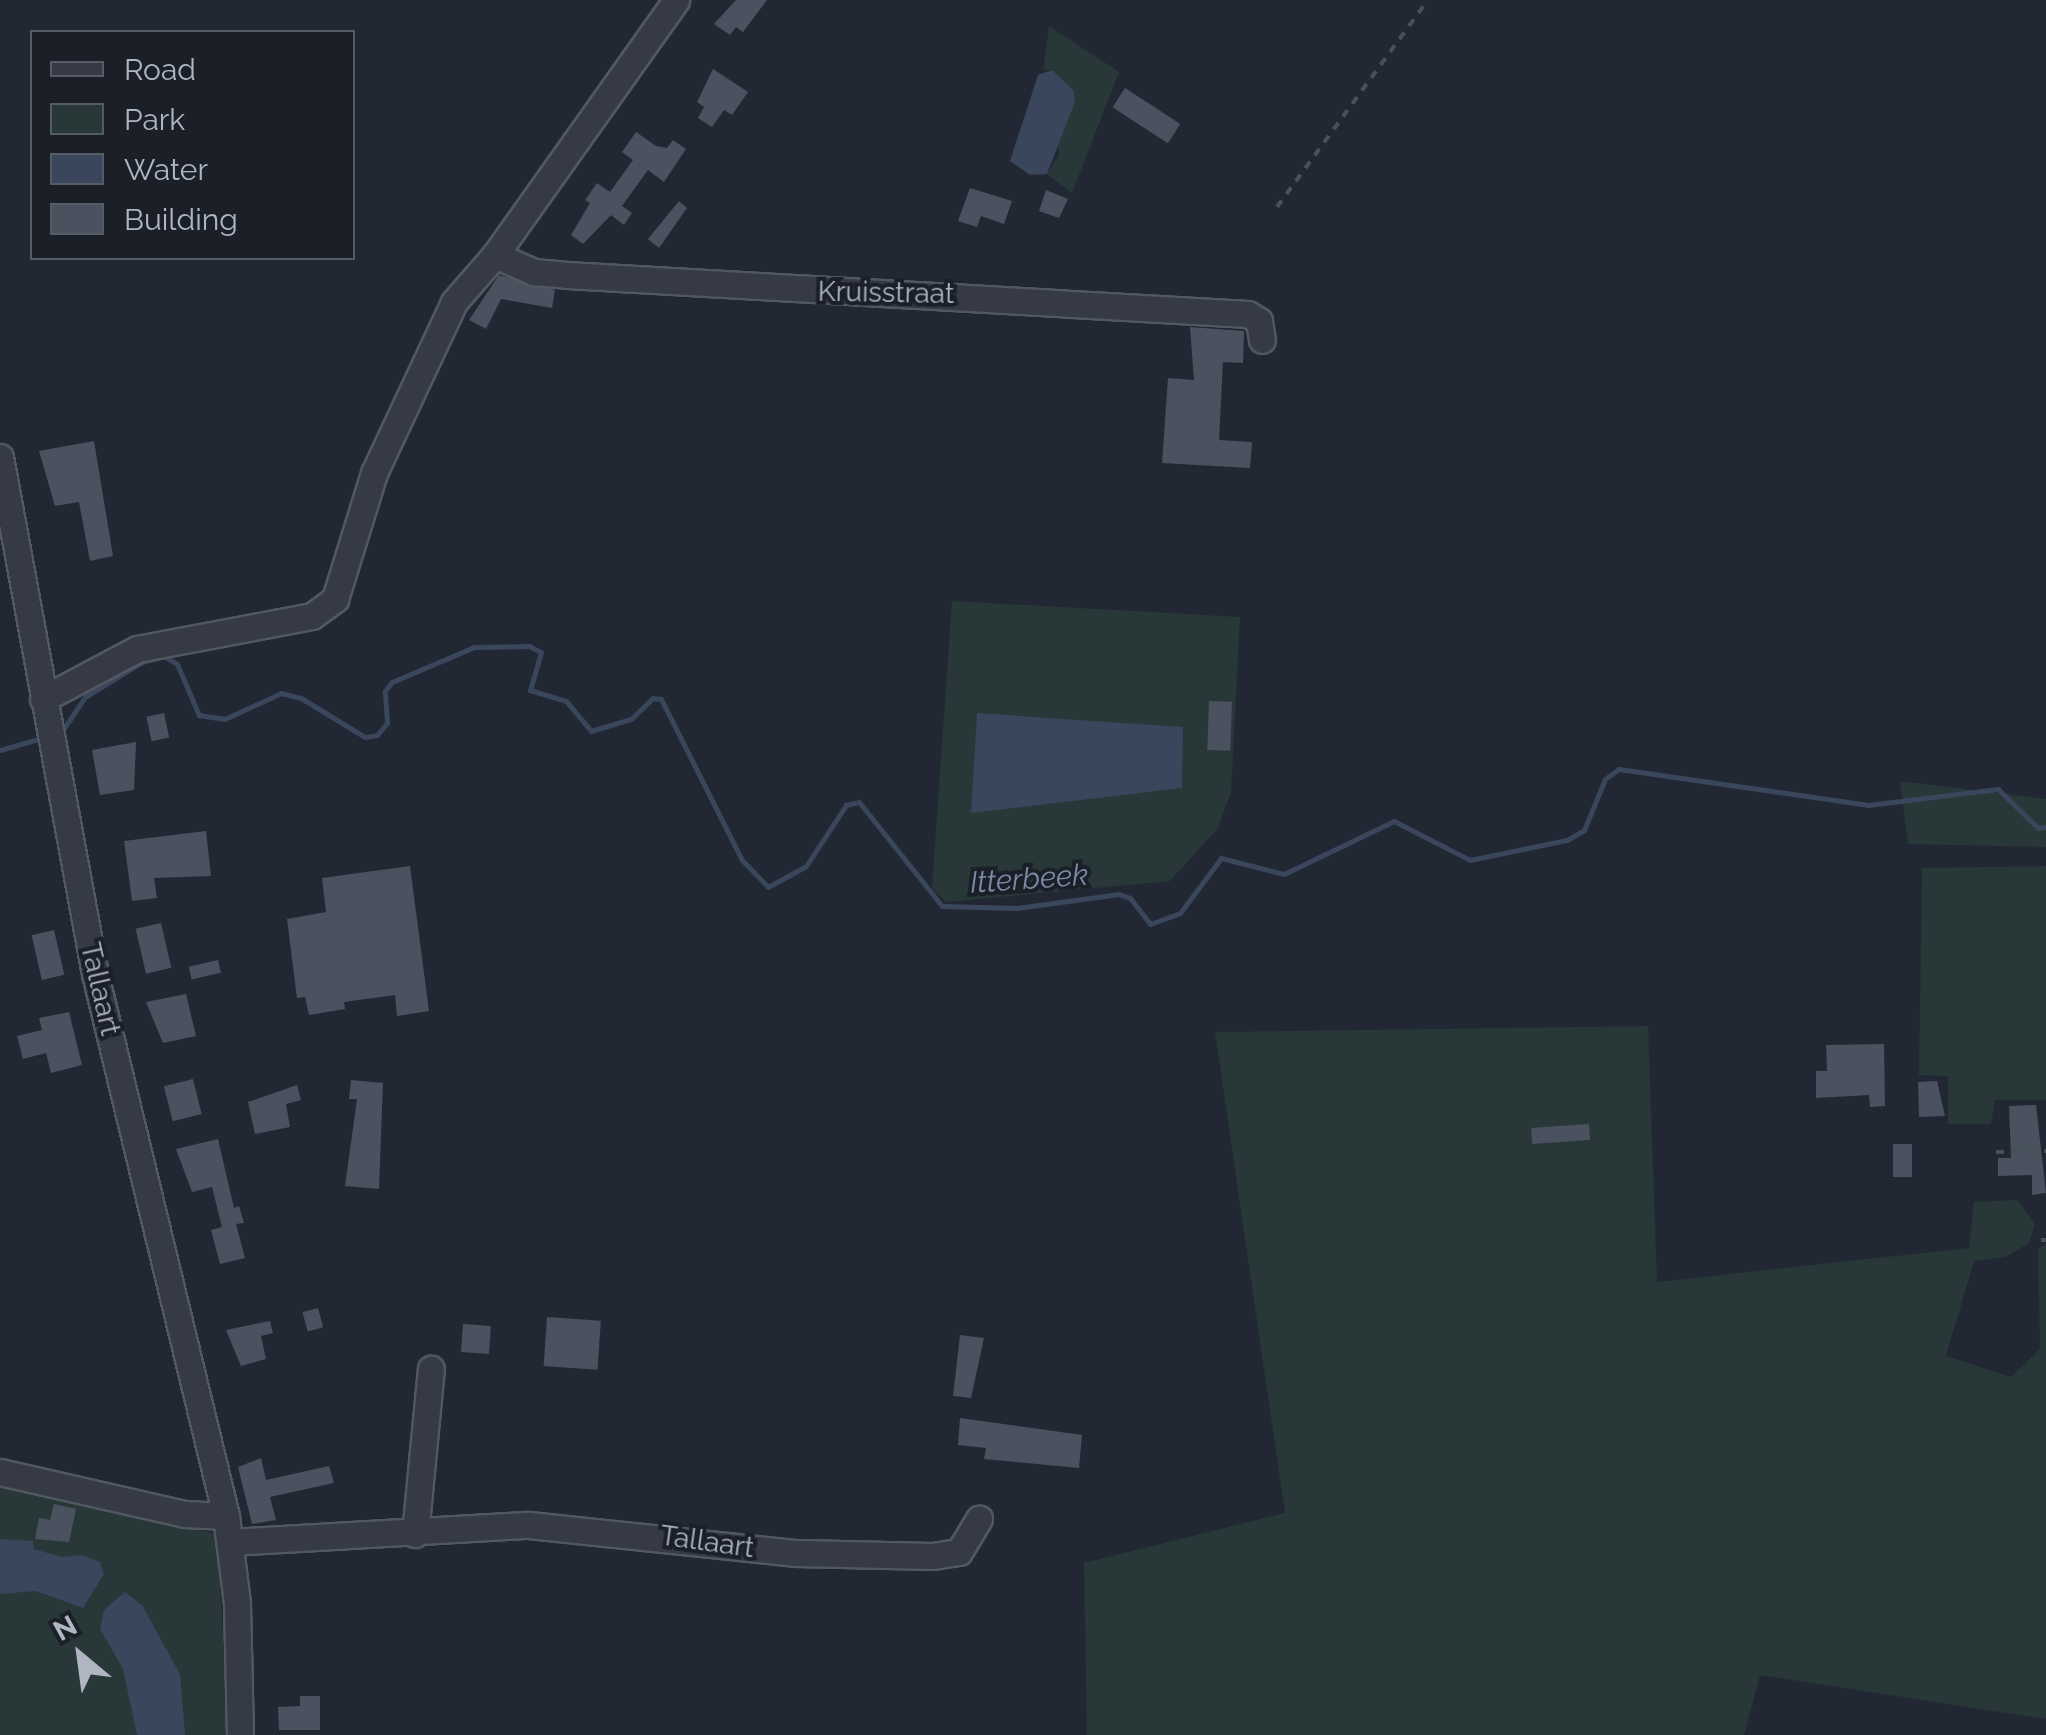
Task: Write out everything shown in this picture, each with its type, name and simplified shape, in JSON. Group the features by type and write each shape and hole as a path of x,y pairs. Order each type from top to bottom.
{"street":[{"path":"43,699 138,649 297,620 331,604 374,474 454,302 495,256 676,0"},
{"name":"Kruisstraat","path":"495,256 534,272 568,275 1248,314 1259,322 1262,340"},
{"name":"Tallaart","path":"0,457 95,974 226,1516 240,1735"},
{"path":"415,1534 431,1369"},
{"path":"0,1472 185,1514 226,1516"},
{"name":"Tallaart","path":"230,1542 529,1525 797,1553 933,1556 959,1552 979,1518"}],"path":[{"path":"1277,207 1428,0"},
{"path":"1996,1152 2046,1151"}],"green space":[{"path":"1049,26 1119,72 1072,193 1047,174 1059,155 1053,70 1043,71"},
{"path":"952,601 1240,617 1231,792 1218,828 1170,881 946,902 932,888"},
{"path":"1900,781 2046,799 2046,847 1908,844"},
{"path":"2046,866 2046,1100 1995,1100 1991,1124 1948,1124 1948,1076 1919,1075 1922,868"},
{"path":"1648,1026 1657,1282 1969,1248 1974,1202 2017,1200 2035,1223 2029,1243 2006,1257 1974,1261 1946,1356 2011,1377 2040,1349 2038,1249 2046,1244 2046,1719 1760,1675 1744,1735 1087,1735 1084,1563 1285,1513 1215,1032"},
{"path":"0,1480 217,1534 229,1735 0,1735"}],"water":[{"path":"1052,70 1074,91 1075,102 1047,174 1030,175 1010,161 1038,75"},
{"path":"977,713 1183,727 1182,788 971,813"},
{"path":"0,1539 33,1541 34,1549 62,1557 81,1555 100,1562 104,1574 83,1608 36,1591 0,1594"},
{"path":"125,1592 142,1605 180,1674 185,1735 137,1735 123,1669 100,1629 104,1610"}],"building":[{"path":"736,0 767,0 743,32 736,27 730,35 714,24"},
{"path":"713,69 748,92 732,115 724,110 712,127 698,118 704,107 697,102"},
{"path":"1125,88 1180,124 1168,143 1112,107"},
{"path":"636,132 656,146 667,148 673,140 686,149 664,182 648,170 622,206 632,213 624,225 611,215 583,244 571,235 590,203 585,200 597,183 610,192 633,160 622,152"},
{"path":"970,188 1012,201 1004,224 981,216 977,227 958,221"},
{"path":"1046,190 1068,199 1059,218 1039,211"},
{"path":"679,201 687,208 659,248 648,239"},
{"path":"499,275 555,290 552,308 501,299 486,329 469,320"},
{"path":"1190,327 1244,331 1243,363 1223,362 1219,440 1252,442 1250,468 1162,463 1168,378 1194,380"},
{"path":"94,441 113,556 90,561 79,502 55,506 39,451"},
{"path":"1209,701 1232,702 1230,751 1207,750"},
{"path":"164,713 169,737 152,741 146,717"},
{"path":"136,742 134,790 100,795 92,750"},
{"path":"206,831 211,876 154,878 157,898 132,901 124,841"},
{"path":"410,866 429,1011 397,1016 395,995 344,1002 345,1009 309,1015 305,997 297,998 287,919 326,912 322,878"},
{"path":"161,923 171,968 146,974 136,929"},
{"path":"54,930 64,975 42,980 32,935"},
{"path":"218,960 221,973 192,979 189,967"},
{"path":"186,994 196,1036 163,1043 146,1002"},
{"path":"69,1012 82,1065 51,1073 46,1053 23,1059 17,1036 42,1030 39,1018"},
{"path":"1884,1044 1885,1106 1870,1107 1869,1095 1816,1098 1816,1071 1827,1071 1826,1045"},
{"path":"193,1079 202,1114 173,1121 164,1086"},
{"path":"351,1080 383,1083 379,1189 345,1186 357,1099 349,1099"},
{"path":"1937,1081 1945,1116 1919,1117 1918,1082"},
{"path":"297,1085 301,1100 286,1104 290,1127 255,1134 248,1102"},
{"path":"2036,1105 2046,1193 2032,1195 2032,1175 1998,1176 1998,1158 2011,1158 2009,1106"},
{"path":"1589,1124 1590,1140 1532,1144 1531,1128"},
{"path":"218,1139 234,1208 239,1206 244,1223 236,1224 245,1258 220,1264 211,1230 222,1227 212,1187 192,1192 176,1149"},
{"path":"1893,1144 1912,1144 1912,1177 1893,1177"},
{"path":"318,1308 323,1327 308,1331 303,1312"},
{"path":"547,1317 601,1321 597,1370 544,1366"},
{"path":"270,1321 273,1333 261,1336 266,1359 241,1366 226,1330"},
{"path":"463,1324 491,1326 489,1354 461,1352"},
{"path":"960,1335 984,1338 971,1398 953,1396"},
{"path":"960,1418 1082,1435 1079,1468 984,1459 986,1448 958,1445"},
{"path":"261,1458 266,1480 329,1466 334,1483 270,1497 276,1520 252,1524 238,1467"},
{"path":"54,1504 76,1509 69,1542 35,1539 39,1518 50,1520"},
{"path":"300,1696 320,1696 320,1730 279,1730 278,1707 300,1706"}],"waterway":[{"path":"60,734 85,697 142,662 164,656 177,664 199,715 225,719 281,693 301,698 365,737 377,735 387,723 385,691 392,682 474,647 529,646 541,652 530,690 566,701 591,731 631,719 653,698 661,699 742,860 768,887 806,866 846,805 859,802 942,906 1017,908 1119,894 1130,898 1150,924 1180,913 1221,858 1284,874 1394,821 1470,860 1567,840 1584,830 1605,779 1619,769 1868,805 1998,789 2038,828 2046,827"},
{"name":"Itterbeek","path":"0,750 42,738"}]}
